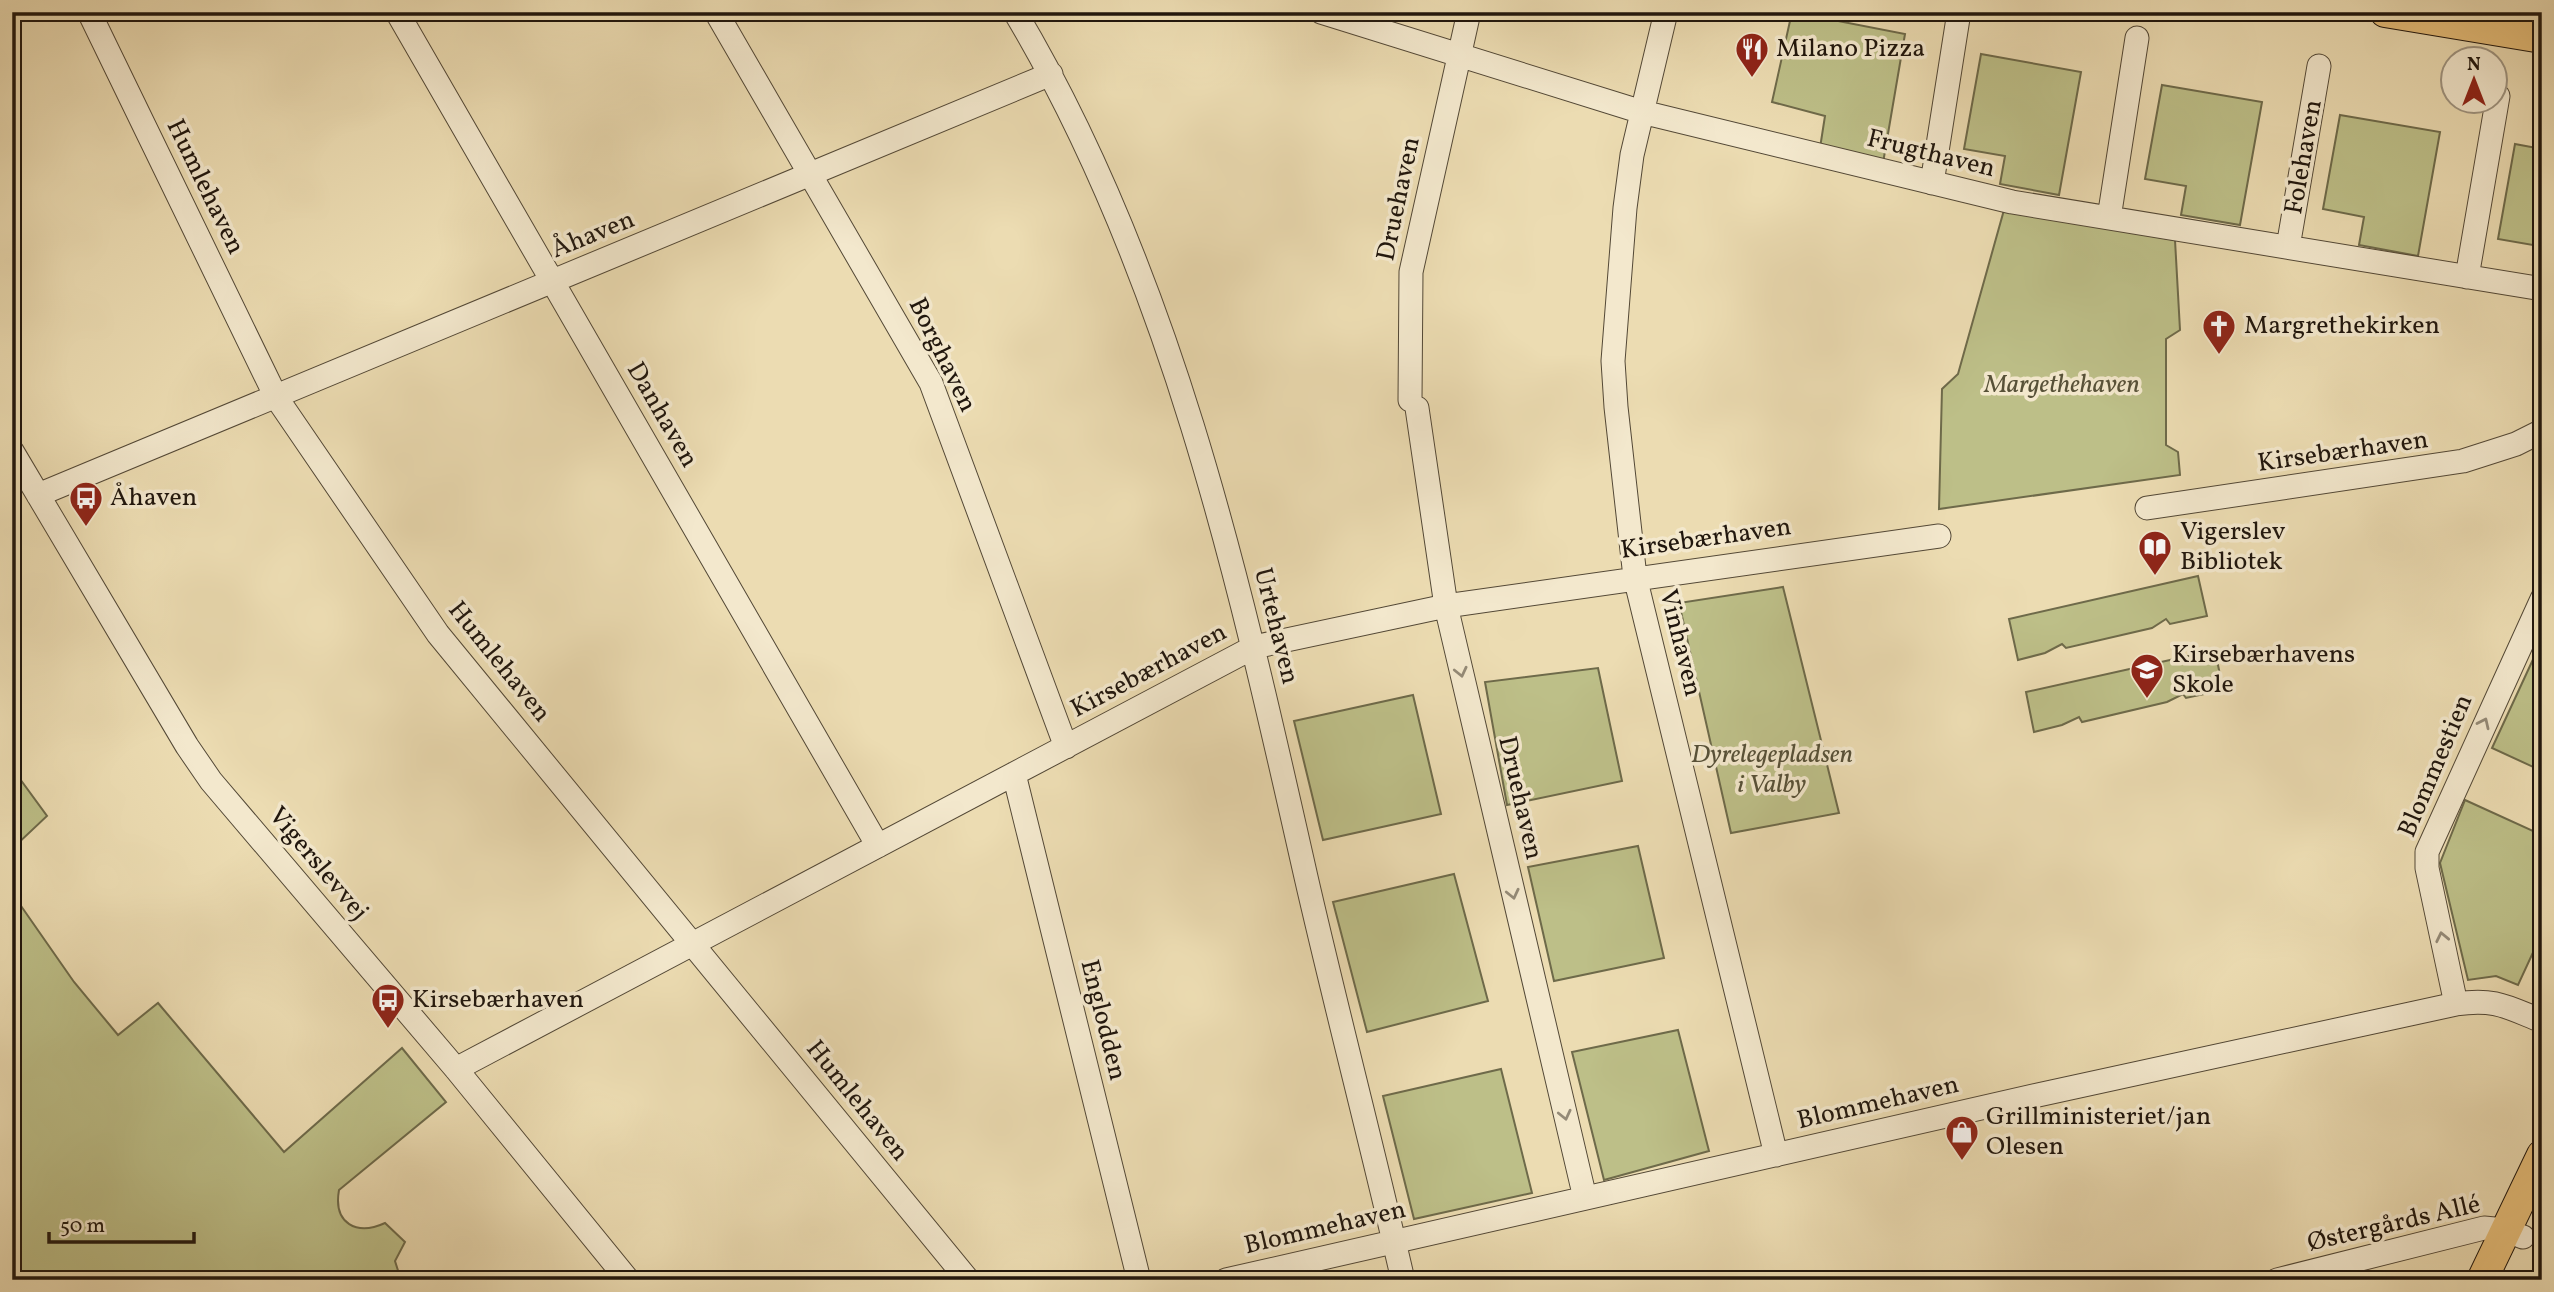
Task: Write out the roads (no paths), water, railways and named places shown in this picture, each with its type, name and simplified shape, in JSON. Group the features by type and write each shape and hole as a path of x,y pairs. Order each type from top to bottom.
{"main road":[{"path":"2385,12 2542,38"},
{"path":"2503,1280 2514,1233 2542,1155"},
{"path":"2482,1280 2514,1233 2542,1202"}],"street":[{"name":"Humlehaven","path":"89,12 276,397 438,634 968,1280"},
{"name":"Danhaven","path":"397,12 878,846"},
{"name":"Borghaven","path":"716,12 813,175 930,383 1066,747"},
{"name":"Urtehaven","path":"1015,12 1051,74 1102,185 1189,408 1254,648 1346,1054 1404,1280"},
{"name":"Frugthaven","path":"1321,12 1642,112 2012,202 2542,289"},
{"name":"Druehaven","path":"1469,12 1411,272 1414,404 1446,606 1585,1198"},
{"name":"Vinhaven","path":"1666,12 1642,112 1625,208 1613,361 1635,577 1776,1155"},
{"path":"1932,183 1959,12"},
{"path":"2109,218 2137,38"},
{"name":"Folehaven","path":"2288,247 2319,66"},
{"name":"Åhaven","path":"38,495 1051,74"},
{"path":"2468,277 2495,116"},
{"name":"Kirsebærhaven","path":"2147,508 2463,461 2516,444 2542,431"},
{"name":"Vigerslevvej","path":"12,451 187,746 211,781 456,1069 628,1280"},
{"name":"Kirsebærhaven","path":"456,1069 1254,648 1446,606 1635,577 1939,536"},
{"name":"Blommestien","path":"2456,1004 2427,868 2427,852 2542,599"},
{"name":"Englodden","path":"1014,774 1139,1280"},
{"name":"Blommehaven","path":"1226,1280 2456,1004 2483,1000 2494,1002 2542,1021"},
{"name":"Østergårds Allé","path":"2277,1280 2484,1228 2514,1233"}],"place":[{"name":"Milano Pizza","path":"1752,79"},
{"name":"Margrethekirken","path":"2219,356"},
{"name":"Åhaven","path":"86,528"},
{"name":"Vigerslev Bibliotek","path":"2155,577"},
{"name":"Kirsebærhavens Skole","path":"2147,700"},
{"name":"Kirsebærhaven","path":"388,1030"},
{"name":"Grillministeriet/jan Olesen","path":"1962,1162"}],"park label":[{"name":"Margethehaven","path":"2062,385"},
{"name":"Dyrelegepladsen i Valby","path":"1772,770"}]}
